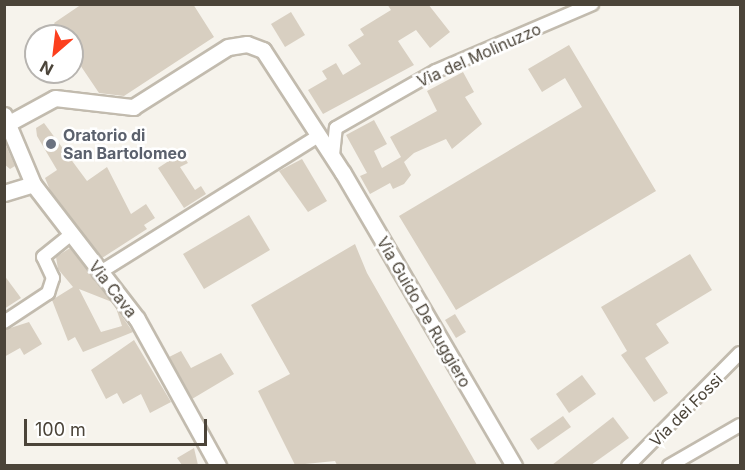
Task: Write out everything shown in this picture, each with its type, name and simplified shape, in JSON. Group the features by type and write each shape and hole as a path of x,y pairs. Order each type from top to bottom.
{"street":[{"name":"Via del Molinuzzo","path":"333,158 331,136 336,128 436,71 592,4"},
{"name":"Via Guido De Ruggiero","path":"7,119 55,98 133,107 228,47 247,44 263,50 317,137 333,158 514,465"},
{"name":"Via Cava","path":"7,119 33,184 99,273 137,319 218,465"},
{"path":"99,273 317,137"},
{"path":"4,193 33,184"},
{"path":"4,322 48,293 53,278 43,257 71,234"},
{"name":"Via dei Fossi","path":"628,465 741,353"},
{"path":"669,465 741,425"}],"building":[{"path":"82,4 193,4 214,37 124,96 99,93 84,71 84,24 54,23"},
{"path":"387,4 428,4 450,32 430,48 416,30 398,41 414,65 323,114 308,90 327,79 322,71 336,63 343,75 361,64 348,45 364,35 360,29 391,10"},
{"path":"291,12 305,35 285,47 271,24"},
{"path":"569,45 656,191 456,310 399,216 582,107 565,78 542,92 528,69"},
{"path":"463,72 474,92 465,97 482,124 452,149 446,139 414,153 404,162 411,175 404,184 393,189 390,183 370,194 360,176 367,173 346,135 374,120 387,144 374,151 382,168 401,157 390,137 437,111 427,91"},
{"path":"44,123 87,181 107,167 131,214 146,204 155,218 144,225 147,229 102,258 50,190 45,178 57,170 37,136 36,128"},
{"path":"4,141 15,166 10,169 4,164"},
{"path":"181,153 188,163 180,167 195,190 201,186 206,194 184,208 158,168"},
{"path":"302,159 327,201 308,212 279,171"},
{"path":"249,215 270,250 204,289 183,254"},
{"path":"355,244 367,273 477,465 337,465 335,461 295,465 258,391 290,374 251,305"},
{"path":"70,248 112,302 79,289 101,332 122,326 116,308 133,332 83,352 75,337 68,341 52,300 73,287 58,269 56,257"},
{"path":"690,254 712,290 656,324 669,343 645,358 668,393 654,402 621,355 627,351 601,307"},
{"path":"4,275 21,298 4,309"},
{"path":"455,314 466,332 456,338 445,320"},
{"path":"29,322 42,344 24,355 20,348 4,357 4,330"},
{"path":"134,340 171,402 150,413 141,394 123,404 117,393 106,399 91,370"},
{"path":"181,351 191,368 221,353 234,374 192,399 169,357"},
{"path":"582,375 596,394 569,413 556,394"},
{"path":"563,416 571,427 538,450 530,439"},
{"path":"613,417 629,438 591,465 552,465"},
{"path":"194,448 198,465 182,465 177,458"}],"place":[{"name":"Oratorio di San Bartolomeo","path":"51,144"}]}
